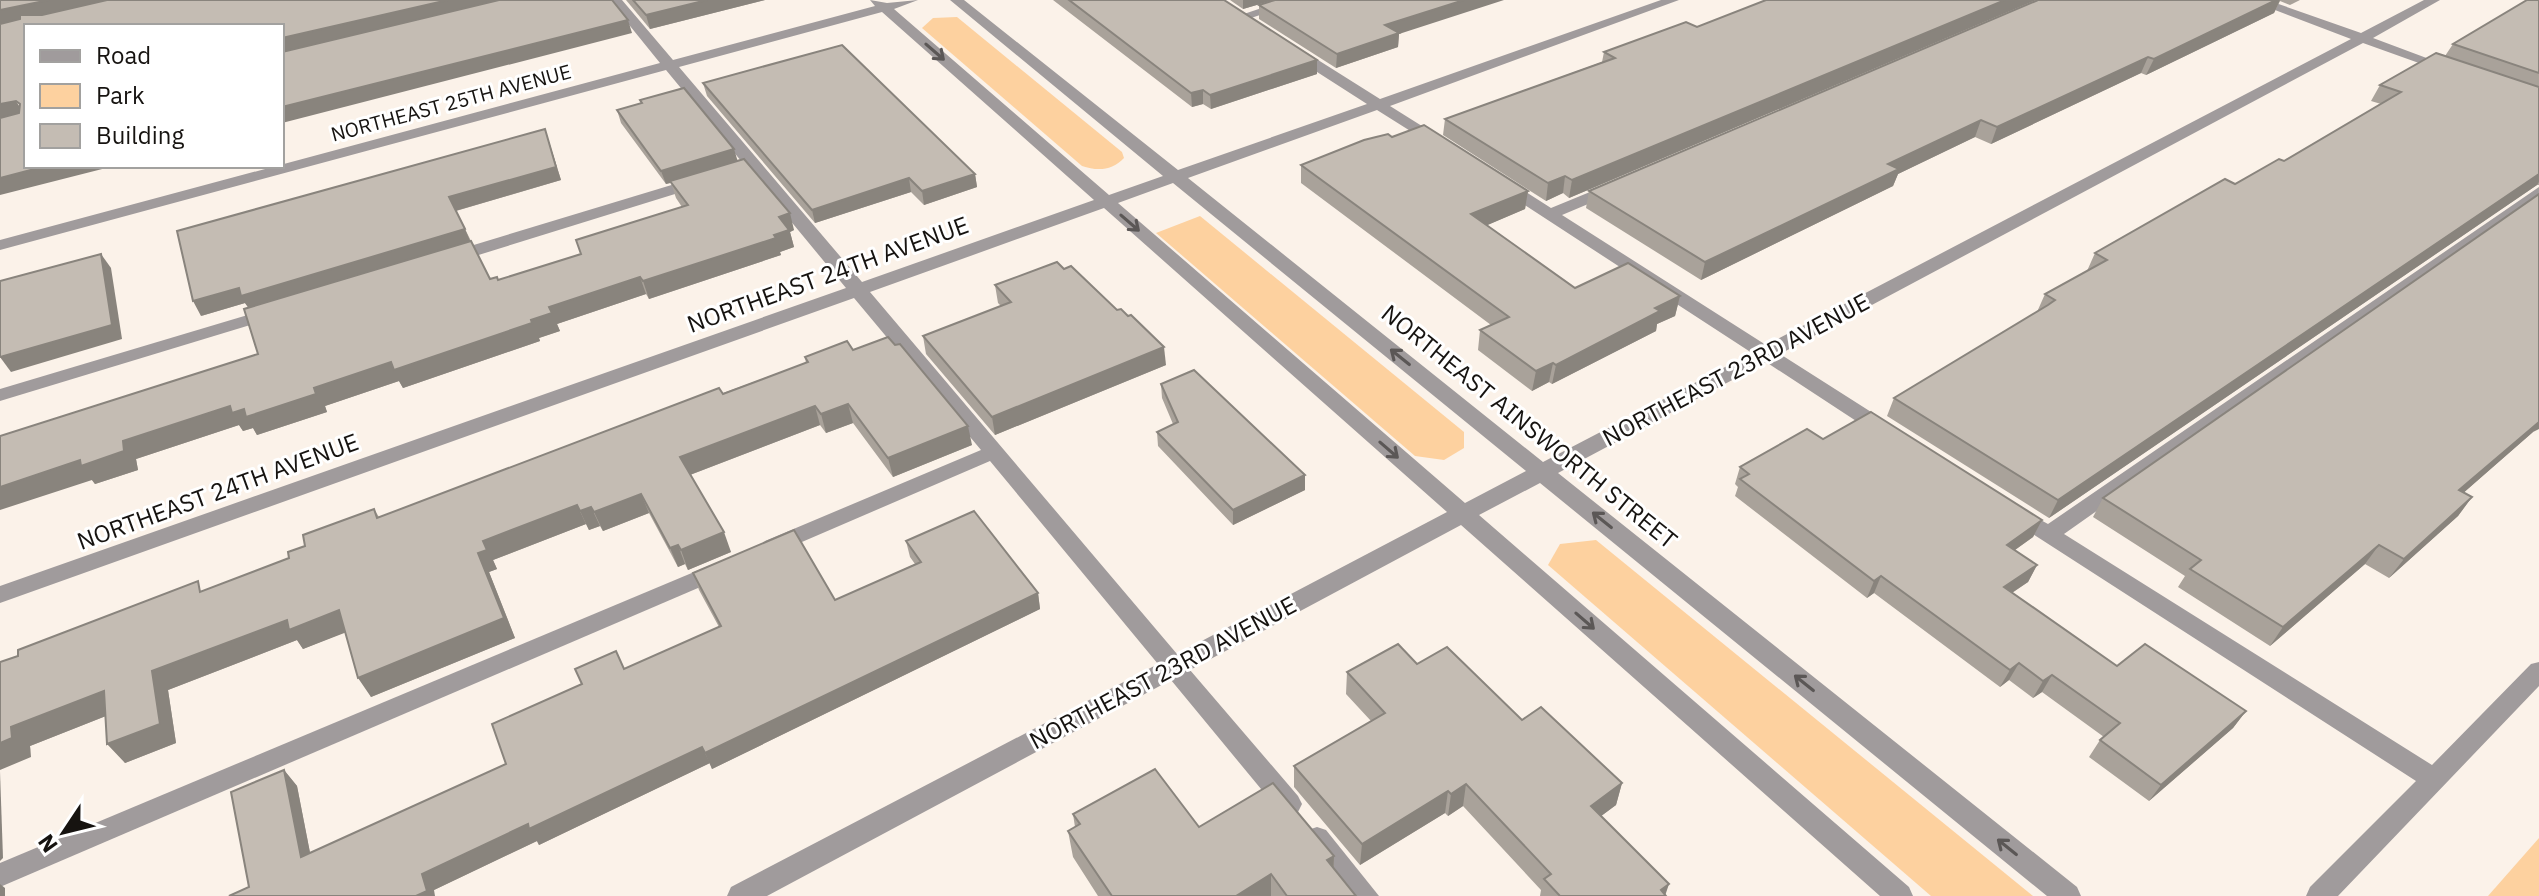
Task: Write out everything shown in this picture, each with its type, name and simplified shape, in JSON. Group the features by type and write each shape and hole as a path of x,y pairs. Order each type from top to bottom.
{"street":[{"path":"615,0 669,65 737,171 857,291 1365,896"},
{"name":"NORTHEAST 25TH AVENUE","path":"0,245 669,65 880,4 912,0"},
{"name":"NORTHEAST AINSWORTH STREET","path":"956,0 2067,896"},
{"path":"1242,17 1299,0"},
{"name":"NORTHEAST 24TH AVENUE","path":"0,595 1673,0"},
{"path":"2255,0 2465,75"},
{"name":"NORTHEAST 23RD AVENUE","path":"741,896 2434,0"},
{"path":"880,4 1899,896"},
{"path":"1224,6 1458,155"},
{"path":"436,262 737,171"},
{"path":"1484,172 1900,440"},
{"path":"1551,214 1623,184"},
{"path":"2048,534 2539,192"},
{"path":"0,395 286,308"},
{"path":"0,875 994,452"},
{"path":"1994,500 2434,779"},
{"path":"2320,896 2539,671"}],"green space":[{"path":"957,17 1122,152 1124,158 1104,169 1082,166 922,28 933,18"},
{"path":"1200,216 1464,432 1464,448 1444,460 1415,456 1156,233"},
{"path":"1596,540 2033,896 1931,896 1548,565 1560,544"},
{"path":"2539,838 2539,896 2488,896"}],"building":[{"path":"0,0 49,0 0,10"},
{"path":"107,0 448,0 284,38 284,24 24,24 24,168 38,168 0,178 0,118 19,113 20,104 16,101 0,104 0,24 20,19 20,15 42,15"},
{"path":"499,0 612,0 628,20 284,106 284,52"},
{"path":"633,0 707,0 646,15"},
{"path":"1069,0 1224,0 1317,60 1210,95 1203,90 1191,93"},
{"path":"1275,0 1464,0 1385,25 1399,33 1337,54 1259,5"},
{"path":"1766,0 2005,0 1572,180 1565,176 1548,183 1445,119 1615,58 1604,52 1686,22 1697,27"},
{"path":"2038,0 2276,0 2154,59 2148,57 1997,127 1981,120 1888,164 1899,169 1705,262 1589,191"},
{"path":"2527,0 2539,0 2539,73 2453,44"},
{"path":"842,45 975,174 922,191 909,178 812,210 703,83"},
{"path":"2436,53 2539,87 2539,174 2058,500 1894,398 2055,300 2045,294 2107,260 2095,253 2225,179 2235,184 2279,159 2284,161 2401,92 2380,85"},
{"path":"684,88 734,149 661,171 617,110"},
{"path":"1424,125 1528,191 1471,214 1575,288 1628,263 1680,296 1655,308 1660,311 1556,365 1553,363 1536,371 1480,330 1509,317 1301,165 1364,140 1388,134 1392,137"},
{"path":"545,129 556,167 449,197 465,229 241,296 239,288 193,301 177,231"},
{"path":"744,159 790,213 779,217 789,230 774,235 776,238 643,281 640,277 549,307 552,313 531,320 532,323 394,370 391,362 314,388 316,394 246,417 244,409 232,413 230,406 123,441 124,451 81,466 80,460 0,487 0,436 258,354 244,309 471,241 490,279 497,277 498,280 581,254 576,240 688,205 670,181"},
{"path":"2539,194 2539,422 2459,490 2472,497 2404,559 2379,545 2283,627 2190,569 2201,560 2103,498"},
{"path":"101,254 112,325 0,357 0,281"},
{"path":"1057,262 1064,269 1071,266 1117,310 1131,315 1164,347 992,417 923,336 1011,302 995,285"},
{"path":"888,337 895,345 900,344 968,426 888,458 848,404 821,414 815,406 680,457 724,532 681,550 678,545 670,548 641,494 594,512 591,507 580,511 577,505 483,541 487,550 478,553 504,618 358,678 339,610 289,630 287,620 152,671 160,724 107,744 104,691 11,727 12,738 0,743 0,662 18,656 18,650 198,581 200,592 289,558 288,552 305,546 303,535 374,509 377,518 719,388 723,394 808,362 805,357 847,341 853,350"},
{"path":"1194,370 1305,475 1233,510 1157,432 1178,422 1161,384"},
{"path":"1871,412 2042,520 2007,545 2037,565 2004,587 2117,666 2145,644 2246,711 2161,785 2100,740 2120,723 2052,675 2043,681 2019,663 2010,670 1881,576 1874,581 1740,479 1749,474 1740,467 1807,429 1823,439"},
{"path":"974,511 1038,593 705,753 702,747 529,829 528,824 422,874 427,891 416,896 229,896 249,887 231,792 284,770 301,857 506,764 492,724 582,684 575,669 616,651 624,669 721,626 693,573 794,530 835,600 921,562 906,541"},
{"path":"1398,644 1417,664 1447,647 1522,720 1541,707 1622,783 1591,806 1669,884 1661,890 1666,896 1560,896 1544,879 1551,874 1466,784 1451,794 1448,791 1362,844 1294,766 1385,713 1347,672"},
{"path":"1155,769 1199,827 1273,783 1334,856 1327,860 1356,896 1287,896 1271,874 1236,896 1112,896 1068,831 1080,824 1073,814"}]}
